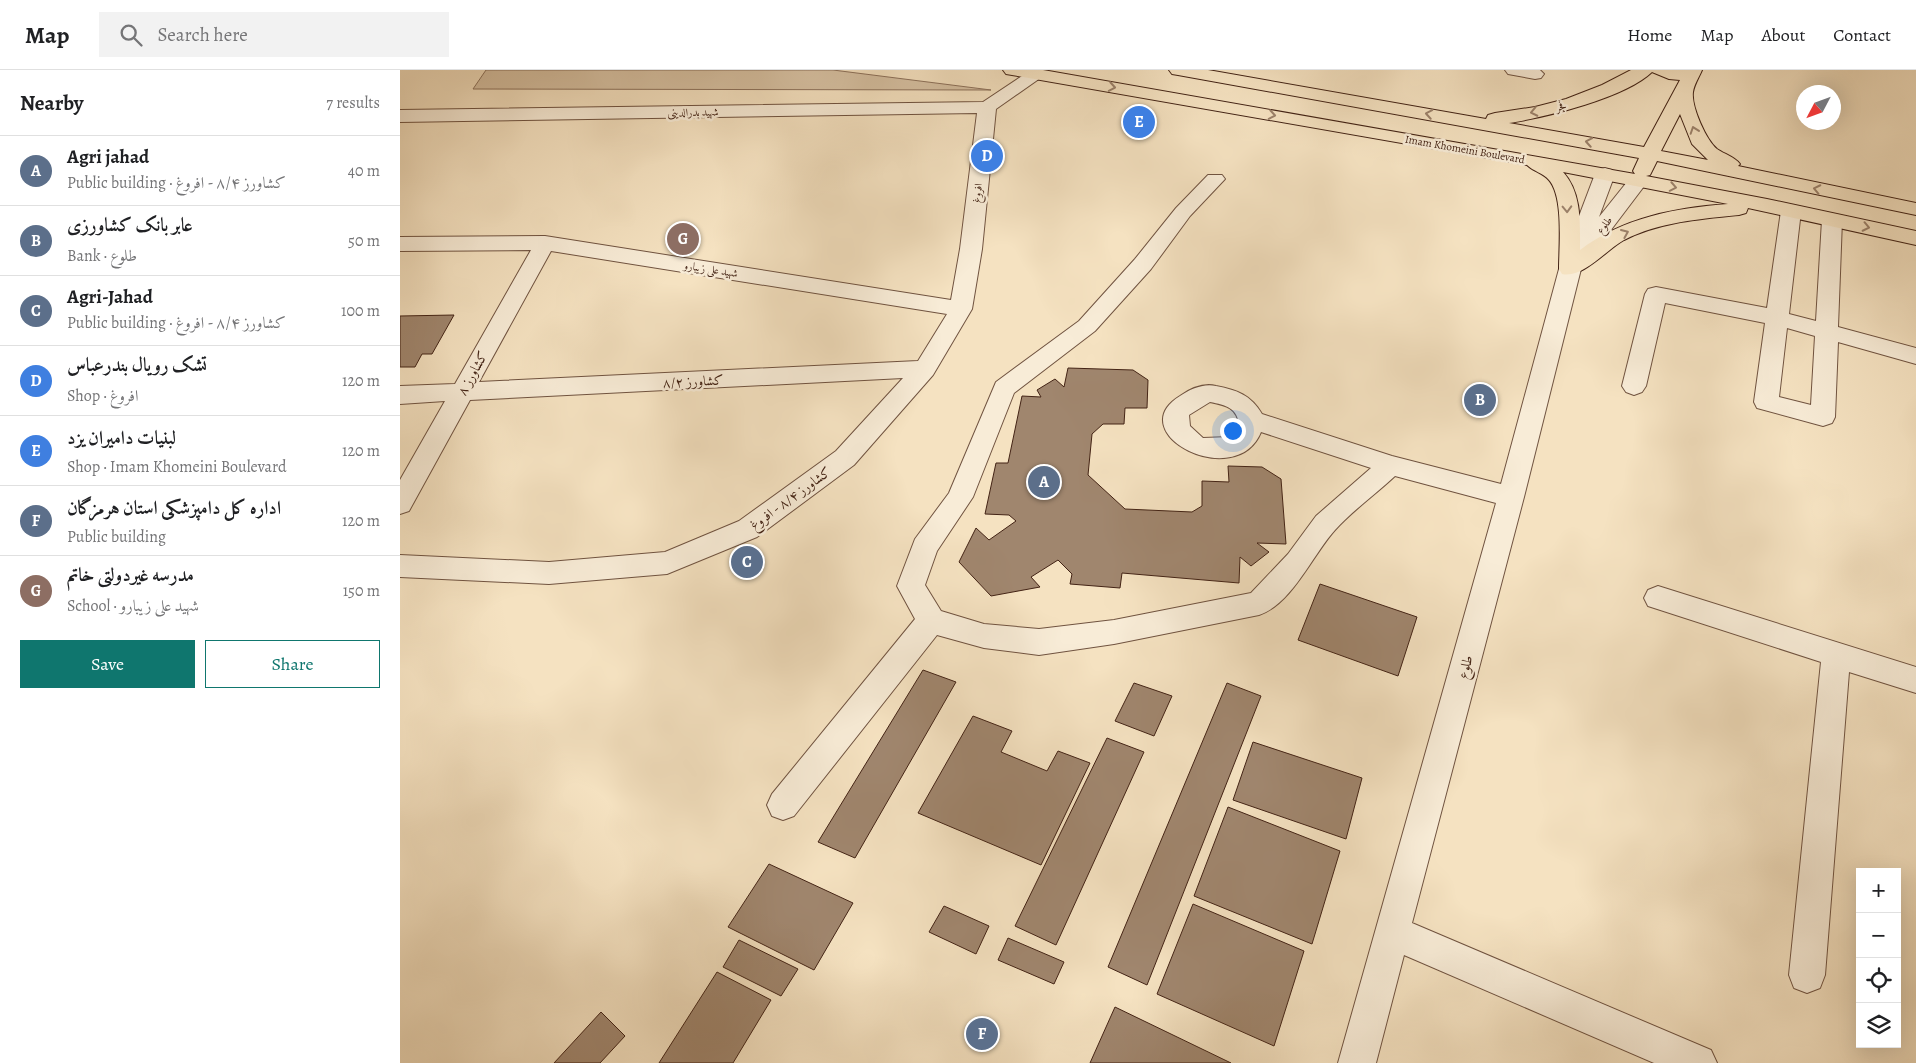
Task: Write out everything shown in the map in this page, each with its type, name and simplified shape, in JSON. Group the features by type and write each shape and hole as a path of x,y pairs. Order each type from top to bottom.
{"main road":[{"name":"Imam Khomeini Boulevard","path":"1012,70 1531,160 1767,206 1916,238"},
{"path":"1178,70 1616,147 1916,209"},
{"name":"فجر","path":"1472,121 1511,116 1579,101 1611,89 1644,70"},
{"path":"1659,70 1675,75 1693,71"},
{"path":"1638,181 1659,133 1684,93 1693,71"},
{"path":"1684,93 1694,134 1705,150 1715,158 1730,164 1794,184"},
{"path":"1605,174 1616,147"},
{"path":"1531,160 1551,171 1562,182 1566,200 1570,270"},
{"path":"1570,270 1602,245 1624,233 1645,226 1691,214 1767,206"}],"street":[{"path":"1514,70 1535,74"},
{"path":"987,107 1037,74"},
{"name":"شهید بدرالدینی","path":"400,116 987,107"},
{"name":"افروغ","path":"961,310 971,249 987,107"},
{"name":"طلوع","path":"1357,1063 1511,497 1570,270 1605,174"},
{"path":"1215,179 1183,212 1143,264 1087,326 1004,388 960,497 925,547 911,586 931,621 984,636 1039,642 1114,632 1259,603 1298,562 1325,523 1391,465"},
{"name":"طلوع","path":"1570,270 1638,181"},
{"path":"1791,211 1766,402 1822,417 1832,220"},
{"name":"شهید علی زیبارو","path":"400,244 545,243 961,310"},
{"name":"کشاورز ۸","path":"400,504 545,243"},
{"path":"1634,386 1656,294 1777,318 1826,333 1916,356"},
{"name":"کشاورز ۸/۴ - افروغ","path":"400,566 549,573 667,563 748,529 845,458 925,369 961,310"},
{"name":"کشاورز ۸/۲","path":"400,395 925,369"},
{"path":"1252,420 1391,465 1511,497"},
{"path":"1658,598 1916,680"},
{"path":"784,805 931,621"},
{"path":"1807,974 1836,654"},
{"path":"1392,932 1698,1063"}],"shaded area":[{"path":"486,70 833,70 991,90 473,89"}],"building":[{"path":"454,315 432,354 422,354 415,367 400,367 400,316"},
{"path":"1068,368 1133,370 1148,380 1147,408 1125,408 1124,424 1103,424 1092,434 1088,475 1125,509 1192,512 1202,506 1202,481 1229,482 1228,466 1262,467 1281,479 1286,544 1257,543 1269,552 1251,566 1240,557 1239,583 1122,573 1120,588 1070,584 1072,574 1058,560 1031,577 1040,587 991,596 959,562 976,528 989,540 1016,521 1009,515 985,514 996,463 1008,463 1022,396 1041,397 1037,390 1055,379 1064,387"},
{"path":"1320,584 1417,617 1398,676 1298,640"},
{"path":"923,670 956,682 855,858 818,842"},
{"path":"1134,683 1172,696 1154,736 1115,721"},
{"path":"1227,683 1261,696 1147,985 1108,967"},
{"path":"973,716 1012,731 1001,752 1047,771 1058,751 1090,763 1041,865 918,813"},
{"path":"1107,738 1144,752 1056,945 1015,926"},
{"path":"1253,742 1362,778 1346,839 1233,800"},
{"path":"1228,807 1340,851 1312,944 1194,896"},
{"path":"769,864 853,903 814,970 728,927"},
{"path":"1193,904 1304,951 1274,1046 1157,994"},
{"path":"944,906 989,926 976,954 929,932"},
{"path":"1008,938 1064,962 1054,984 998,960"},
{"path":"739,940 798,969 781,996 723,967"},
{"path":"717,972 771,1000 733,1063 659,1063"},
{"path":"1115,1007 1231,1063 1090,1063"},
{"path":"601,1012 625,1036 600,1063 554,1063"}],"place":[{"name":"لبنیات دامیران یزد","path":"1139,122"},
{"name":"تشک رویال بندرعباس","path":"987,156"},
{"name":"مدرسه غیردولتی خاتم","path":"683,239"},
{"name":"عابر بانک کشاورزی","path":"1480,400"},
{"name":"Agri jahad","path":"1044,482"},
{"name":"Agri-Jahad","path":"747,562"},
{"name":"اداره کل دامپزشکی استان هرمزگان","path":"982,1034"}]}
